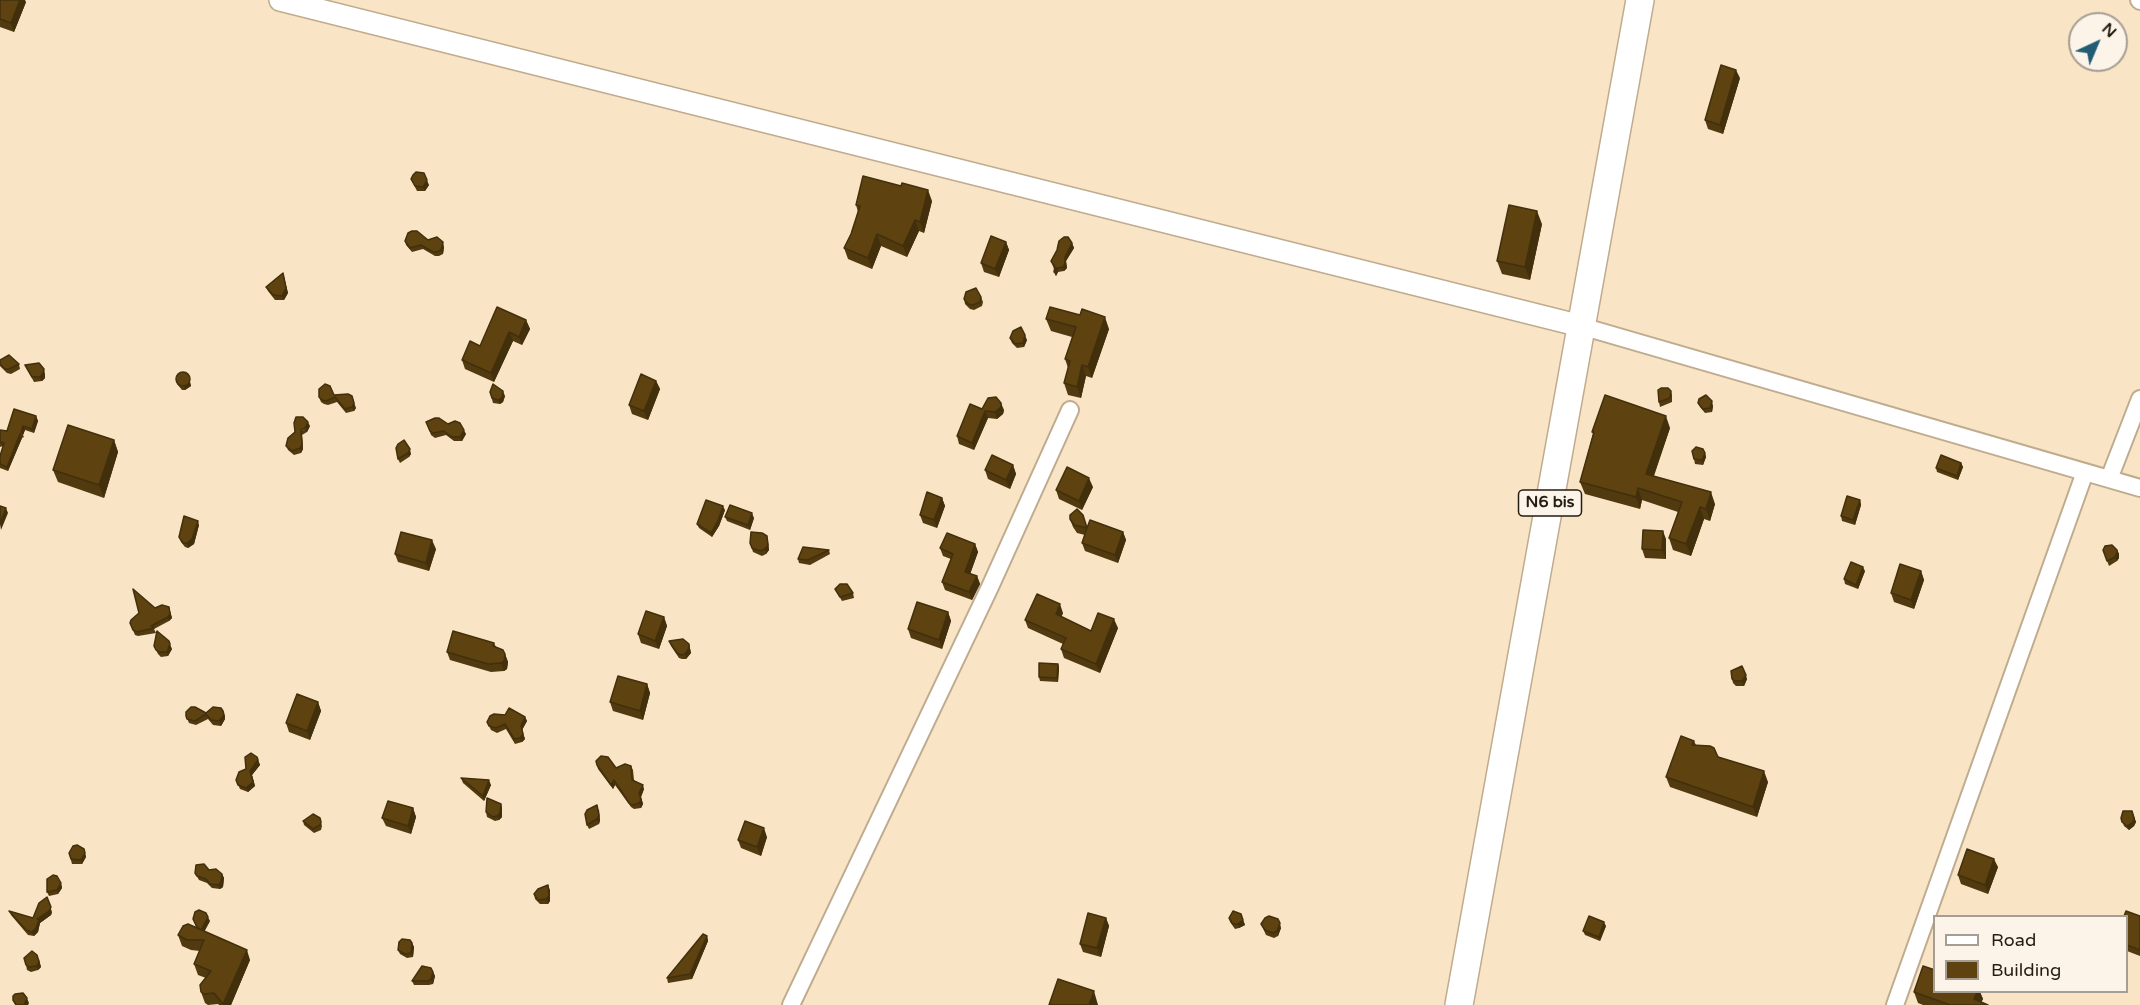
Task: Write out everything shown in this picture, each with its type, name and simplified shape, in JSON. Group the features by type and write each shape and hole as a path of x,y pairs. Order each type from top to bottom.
{"highway":[{"name":"N6 bis","path":"1459,1005 1640,0"}],"street":[{"path":"280,0 1581,326 2140,488"},
{"path":"2109,479 2140,399"},
{"path":"791,1005 990,587 1070,410"},
{"path":"1895,1005 2085,472"}],"building":[{"path":"0,0 20,0 11,23 0,19"},
{"path":"1721,65 1736,70 1720,125 1705,120"},
{"path":"416,172 424,173 427,180 423,187 415,186 411,179"},
{"path":"863,176 928,190 920,222 915,220 903,246 877,234 868,258 844,248 860,206 856,205"},
{"path":"1509,205 1537,211 1525,267 1497,261"},
{"path":"417,231 428,240 437,237 443,242 441,250 433,252 421,245 410,248 405,241 408,233"},
{"path":"991,236 1006,242 995,269 981,263"},
{"path":"1068,237 1072,243 1065,257 1065,264 1054,272 1055,267 1051,261 1059,241"},
{"path":"283,273 286,288 282,296 273,295 266,287"},
{"path":"976,288 981,297 980,302 973,305 968,304 964,299 966,292"},
{"path":"497,307 526,320 519,337 509,332 491,373 462,360 470,341 480,346"},
{"path":"1050,307 1080,315 1082,309 1105,317 1088,367 1082,365 1077,387 1064,383 1070,361 1065,359 1076,327 1046,319"},
{"path":"1021,327 1025,335 1023,343 1015,344 1010,338 1013,331"},
{"path":"9,355 19,364 5,369 0,364 0,360"},
{"path":"39,363 44,369 43,373 40,377 32,377 25,365"},
{"path":"183,372 188,374 190,379 188,384 183,386 178,384 176,379 178,374"},
{"path":"641,374 656,381 644,411 629,405"},
{"path":"325,384 330,386 334,395 352,396 354,403 352,407 345,409 335,397 326,401 322,400 319,397 319,389"},
{"path":"493,384 503,391 502,398 498,400 492,398 490,392"},
{"path":"1668,388 1671,391 1670,398 1659,402 1658,390"},
{"path":"1605,395 1666,416 1646,474 1711,492 1706,509 1700,507 1686,544 1669,538 1682,502 1638,488 1636,497 1580,482 1594,432 1592,432"},
{"path":"1706,395 1712,401 1710,408 1703,409 1698,403 1699,399"},
{"path":"996,397 1001,407 995,412 985,411 972,443 957,436 970,404 982,409 988,398"},
{"path":"14,409 36,416 32,429 23,426 21,433 23,433 20,434 7,467 0,464 4,443 0,442 0,430 7,431"},
{"path":"296,417 303,417 308,422 301,430 302,445 292,451 286,446 288,438 295,432"},
{"path":"435,418 448,424 455,421 460,423 464,430 460,437 452,437 444,431 433,433 430,431 426,422"},
{"path":"68,425 114,440 99,485 53,470"},
{"path":"404,440 410,449 398,459 396,448"},
{"path":"1696,447 1703,449 1705,453 1702,460 1694,459 1692,451"},
{"path":"992,455 1013,465 1006,480 985,470"},
{"path":"1941,455 1961,463 1957,476 1936,468"},
{"path":"1067,467 1089,478 1079,501 1056,490"},
{"path":"927,492 942,498 934,520 920,515"},
{"path":"1847,496 1860,500 1853,520 1841,516"},
{"path":"706,500 723,506 711,533 697,524"},
{"path":"730,505 752,513 748,525 725,517"},
{"path":"0,506 6,508 0,524"},
{"path":"1077,509 1083,515 1087,528 1074,525 1070,519 1070,515"},
{"path":"184,516 198,521 192,539 187,543 183,543 179,537"},
{"path":"1090,520 1123,532 1115,555 1082,543"},
{"path":"1643,530 1663,531 1662,550 1642,549"},
{"path":"401,532 432,540 426,563 395,554"},
{"path":"751,532 767,536 768,545 765,549 760,551 752,548"},
{"path":"947,533 975,544 965,572 977,576 969,592 942,582 953,554 940,548"},
{"path":"2112,545 2117,553 2115,557 2107,561 2103,550 2105,546"},
{"path":"803,547 829,550 808,560 798,559"},
{"path":"1851,562 1863,567 1856,585 1844,579"},
{"path":"1900,564 1921,571 1911,600 1891,593"},
{"path":"840,584 847,584 853,593 840,597 835,589"},
{"path":"133,589 155,608 162,605 169,607 168,617 151,626 154,628 137,632 133,630 131,620 139,613"},
{"path":"1037,594 1060,604 1056,614 1091,631 1098,613 1114,619 1096,664 1061,649 1066,638 1025,620"},
{"path":"917,602 948,612 939,640 908,629"},
{"path":"646,611 664,617 655,641 638,634"},
{"path":"157,631 169,641 167,652 159,652 154,646"},
{"path":"453,631 494,643 493,646 503,650 504,661 488,664 447,652"},
{"path":"683,639 689,644 689,648 685,654 681,655 669,641"},
{"path":"1039,663 1058,664 1057,678 1039,677"},
{"path":"1742,666 1746,675 1742,681 1735,681 1732,679 1731,671"},
{"path":"618,676 647,684 640,711 610,702"},
{"path":"297,694 318,702 307,731 286,723"},
{"path":"191,707 206,713 213,707 221,708 224,715 219,721 211,720 206,714 195,721 187,719 186,716 186,712"},
{"path":"509,708 525,717 521,726 523,734 520,738 514,739 505,724 496,728 489,726 487,722 494,714 505,715"},
{"path":"1681,736 1694,741 1692,745 1714,748 1718,757 1764,771 1753,807 1666,777"},
{"path":"251,753 258,760 250,771 253,782 246,788 238,785 236,780 239,772 246,769 245,757"},
{"path":"601,756 608,757 616,768 625,764 631,766 632,780 643,785 639,793 641,800 639,803 632,805 629,803 614,780 611,785 597,765 596,761"},
{"path":"461,778 489,780 483,796"},
{"path":"487,798 501,804 500,813 497,816 493,817 486,812"},
{"path":"388,801 413,808 408,826 382,818"},
{"path":"597,805 599,816 587,825 585,814 587,810"},
{"path":"2123,811 2132,811 2134,818 2133,822 2127,826 2122,822"},
{"path":"313,814 320,818 321,822 313,829 303,821"},
{"path":"745,821 764,828 757,847 738,840"},
{"path":"77,845 84,849 85,853 81,860 71,859 69,853 73,846"},
{"path":"1967,849 1994,859 1985,885 1958,875"},
{"path":"204,864 209,870 216,869 222,874 218,885 210,884 195,873 196,865"},
{"path":"53,875 57,876 61,883 57,890 47,892 47,879"},
{"path":"548,885 549,896 538,900 534,894 538,889"},
{"path":"47,897 51,907 37,919 39,920 36,928 32,932 26,930 9,911 33,918 39,903"},
{"path":"199,910 206,913 208,917 201,930 193,919 195,912"},
{"path":"1233,911 1241,914 1243,920 1238,924 1233,924 1229,918"},
{"path":"2126,911 2140,916 2140,950 2128,945 2128,915 2124,915"},
{"path":"1088,913 1106,918 1097,948 1080,944"},
{"path":"1269,916 1278,919 1280,923 1277,931 1273,933 1265,930 1261,924"},
{"path":"1589,916 1604,922 1599,937 1583,931"},
{"path":"188,924 247,950 223,1004 214,993 201,992 200,985 211,971 194,964 204,940 187,940 178,935 183,926"},
{"path":"703,934 707,936 690,974 667,978"},
{"path":"402,939 410,940 412,943 411,953 405,954 398,950"},
{"path":"32,951 37,955 39,962 37,966 29,967 24,958"},
{"path":"422,966 431,968 433,972 431,979 412,981"},
{"path":"1923,966 1933,969 1933,993 1977,993 1974,999 1988,1005 1950,1005 1914,992"},
{"path":"1058,979 1094,991 1089,1005 1049,1005"},
{"path":"23,993 27,998 24,1005 16,1005 13,996"}]}
